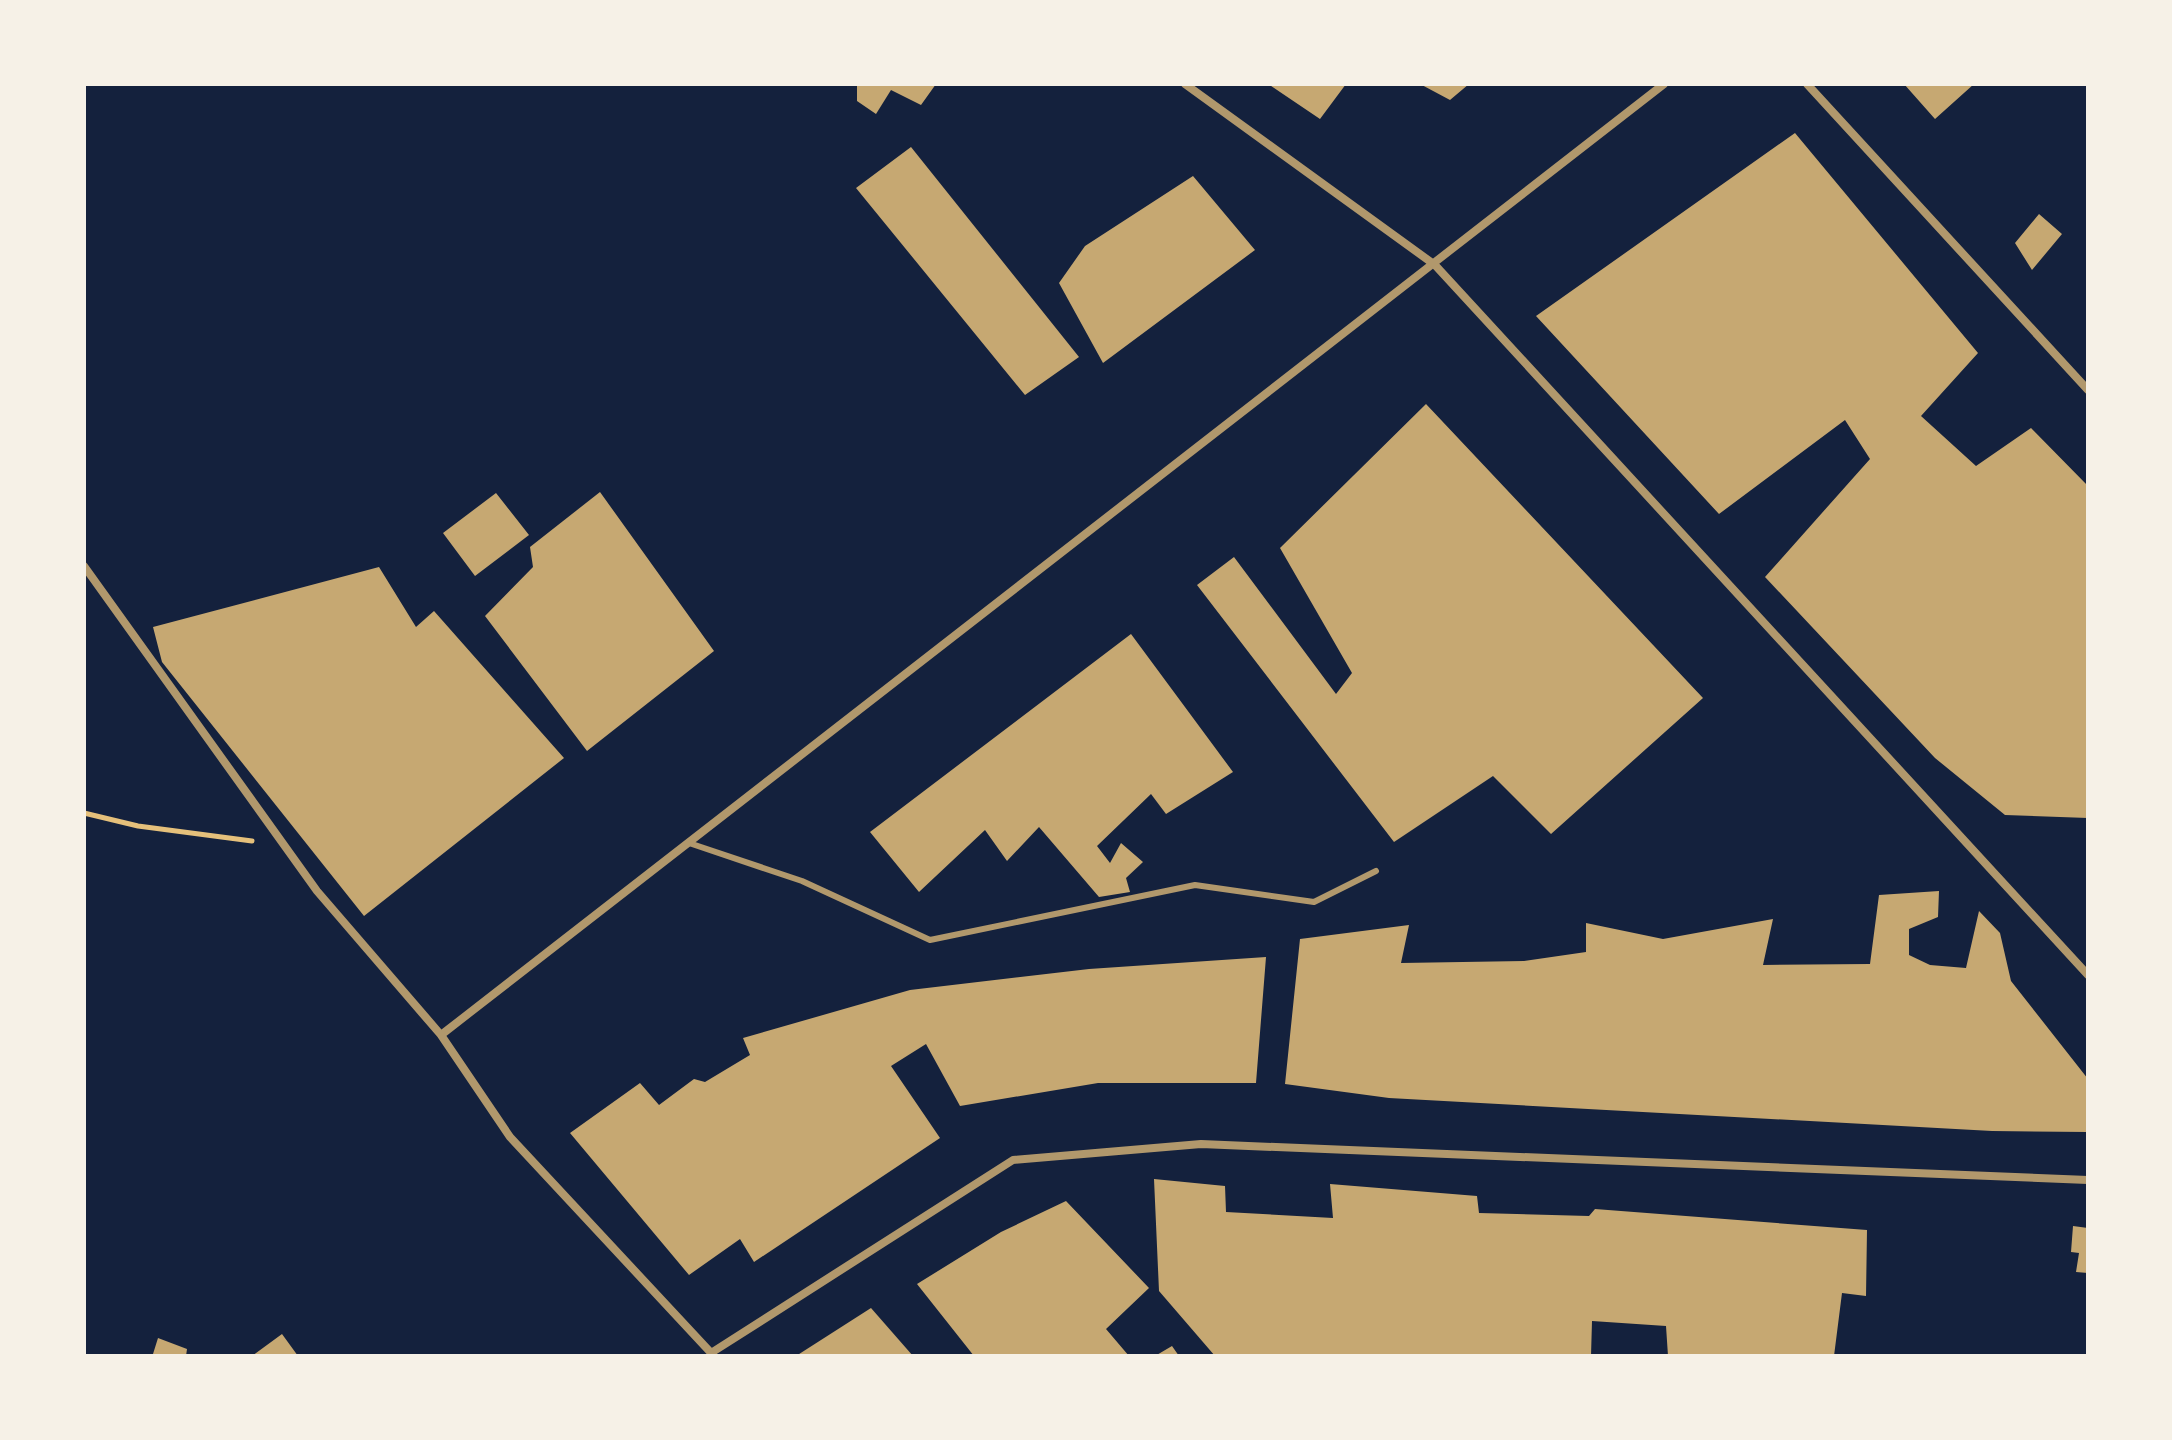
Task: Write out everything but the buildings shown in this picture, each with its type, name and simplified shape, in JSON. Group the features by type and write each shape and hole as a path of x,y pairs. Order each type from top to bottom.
{"street":[{"path":"1185,84 1435,265 2088,975"},
{"path":"441,1035 1664,84"},
{"path":"1807,84 2088,390"},
{"path":"84,566 317,891 441,1035 510,1137 712,1355 1013,1160 1201,1144 2088,1180"}],"lane":[{"path":"689,843 802,881 930,940 1195,885 1314,902 1376,871"}],"path":[{"path":"84,813 138,826 283,844"}]}
